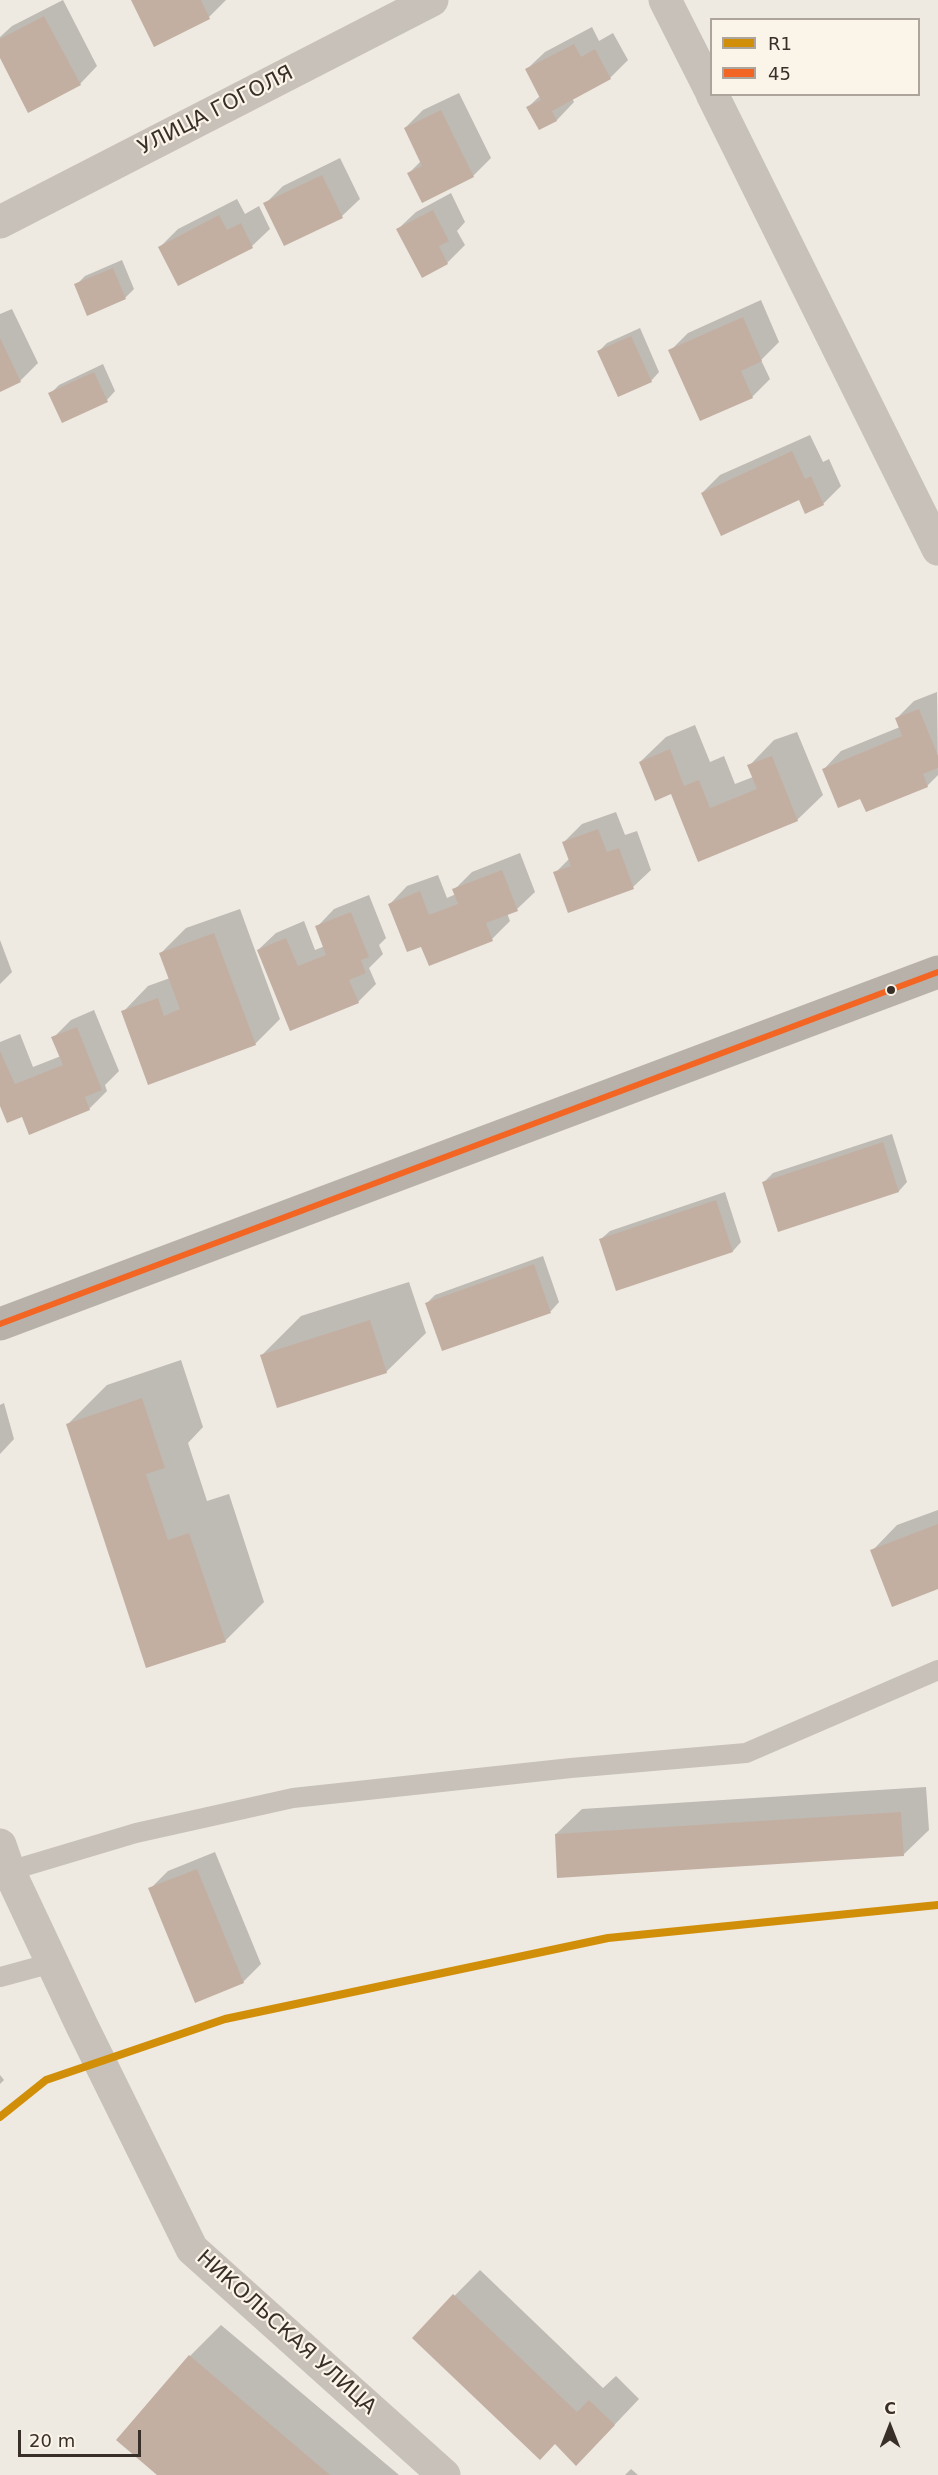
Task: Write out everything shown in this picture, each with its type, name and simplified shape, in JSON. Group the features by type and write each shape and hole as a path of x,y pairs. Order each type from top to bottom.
{"main road":[{"path":"0,1324 938,972"}],"street":[{"name":"УЛИЦА ГОГОЛЯ","path":"0,222 432,0"},
{"path":"665,0 710,90"},
{"path":"713,96 938,549"},
{"name":"НИКОЛЬСКАЯ УЛИЦА","path":"4,1858 52,1963 192,2249 444,2475"}],"lane":[{"path":"4,1858 136,1833 293,1798 571,1768 746,1753 938,1670"},
{"path":"0,1977 52,1963"}],"building":[{"path":"131,0 201,0 210,19 154,47"},
{"path":"44,16 81,85 28,113 0,58 0,39"},
{"path":"574,44 581,57 595,49 611,79 552,111 557,121 539,130 526,107 541,100 525,69"},
{"path":"441,110 474,177 422,203 407,173 422,166 404,128"},
{"path":"322,175 343,218 284,246 263,203"},
{"path":"433,210 449,241 439,246 448,264 422,278 396,229"},
{"path":"219,215 227,230 241,223 253,248 178,286 158,247"},
{"path":"113,268 126,299 87,316 74,284"},
{"path":"743,317 762,361 741,371 753,398 700,421 668,350"},
{"path":"631,336 652,382 618,397 597,351"},
{"path":"0,338 21,382 0,392"},
{"path":"94,372 108,402 62,423 48,393"},
{"path":"792,451 805,479 811,476 824,505 805,514 799,500 721,536 701,493"},
{"path":"919,709 938,756 938,768 923,774 928,787 866,812 860,799 838,808 822,769 902,736 895,718"},
{"path":"670,749 684,786 699,780 710,808 757,789 747,765 772,756 798,821 698,862 671,794 655,801 639,762"},
{"path":"598,829 607,852 619,848 634,889 568,913 553,872 571,866 562,842"},
{"path":"502,870 518,911 486,923 493,941 429,966 421,947 407,952 388,904 420,891 429,915 458,904 452,889"},
{"path":"351,912 369,957 361,960 366,973 349,980 359,1003 290,1031 257,950 286,938 298,966 326,955 315,926"},
{"path":"214,933 256,1045 148,1085 121,1011 158,998 164,1016 180,1009 159,953"},
{"path":"77,1027 102,1090 85,1097 90,1110 29,1135 22,1117 7,1123 0,1106 0,1051 15,1084 63,1065 51,1037"},
{"path":"883,1142 899,1192 778,1232 762,1182"},
{"path":"716,1200 733,1252 616,1291 599,1239"},
{"path":"534,1264 551,1313 442,1351 425,1303"},
{"path":"370,1320 387,1373 277,1408 260,1355"},
{"path":"142,1398 165,1468 146,1474 168,1540 189,1533 226,1642 146,1668 66,1424"},
{"path":"938,1524 938,1589 892,1607 870,1550"},
{"path":"901,1812 904,1856 557,1878 555,1834"},
{"path":"197,1869 244,1983 195,2003 148,1888"},
{"path":"453,2294 577,2412 589,2400 615,2425 576,2466 555,2444 540,2460 412,2338"},
{"path":"189,2355 330,2475 157,2475 116,2440"}],"transit line":[{"name":"45","path":"0,1324 938,972"},
{"name":"R1","path":"0,2117 46,2080 225,2019 608,1938 938,1905"}]}
